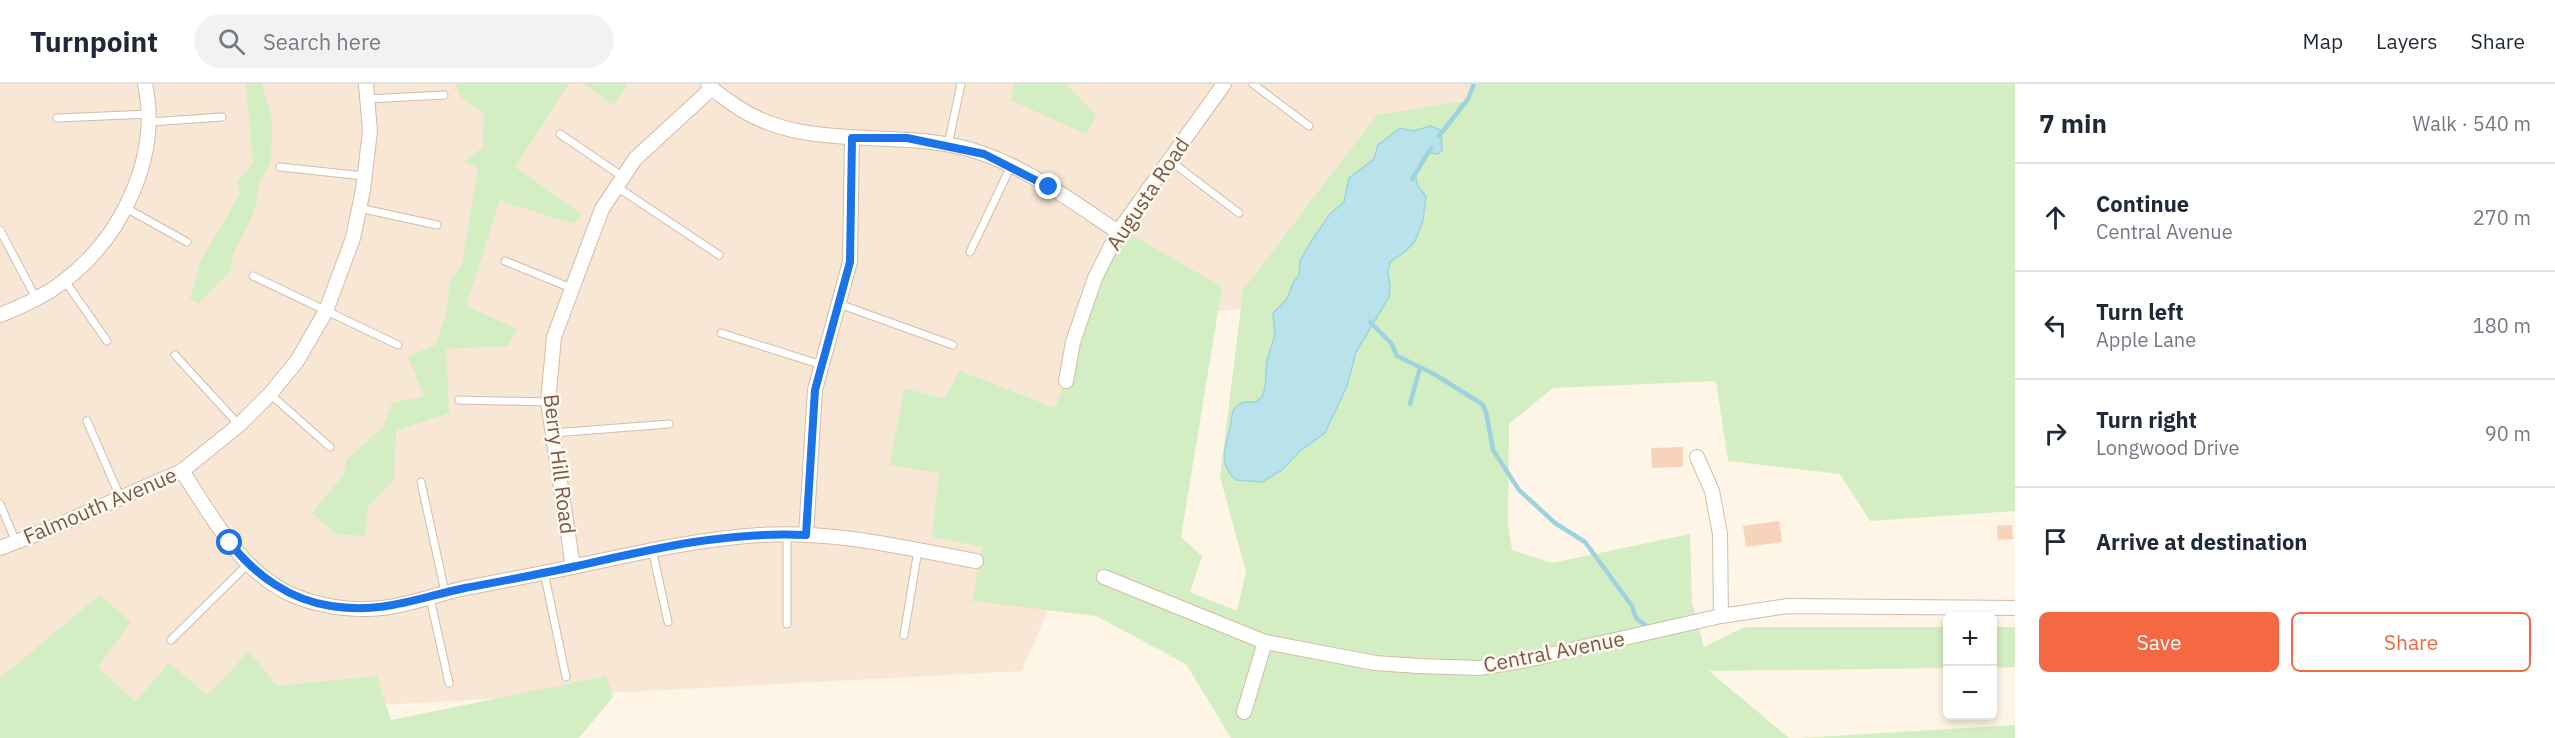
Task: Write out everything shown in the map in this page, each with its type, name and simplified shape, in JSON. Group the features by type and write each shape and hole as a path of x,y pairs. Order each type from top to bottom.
{"street":[{"path":"0,315 37,300 65,281 106,239 136,184 150,134 145,84"},
{"name":"Falmouth Avenue","path":"0,548 121,499 182,471 239,425 270,394 297,360 326,311 353,238 370,131 366,84"},
{"name":"Augusta Road","path":"1066,381 1073,342 1095,278 1118,232 1224,84"},
{"path":"710,86 746,113 780,128 852,138 907,138 984,154 1049,187 1118,232"},
{"name":"Berry Hill Road","path":"573,567 548,402 554,337 602,209 635,159 710,86"},
{"path":"806,535 815,390 850,262 852,138"},
{"path":"1697,457 1712,491 1720,534 1720,616"},
{"path":"182,471 247,565 288,593 330,606 368,609 403,605 445,592 652,549 702,541 787,534 918,550 976,561"},
{"name":"Central Avenue","path":"1104,577 1265,642 1375,663 1479,668 1615,641 1720,616 1788,606 2015,608"},
{"path":"1244,712 1265,642"}],"lane":[{"path":"948,145 962,84"},
{"path":"1253,84 1309,126"},
{"path":"368,99 444,96"},
{"path":"57,118 222,117"},
{"path":"560,135 719,255"},
{"path":"1169,160 1239,213"},
{"path":"970,252 1011,166"},
{"path":"280,167 364,176"},
{"path":"124,207 188,242"},
{"path":"359,208 437,225"},
{"path":"0,230 37,300"},
{"path":"505,261 571,288"},
{"path":"253,276 398,345"},
{"path":"65,281 107,341"},
{"path":"839,304 953,345"},
{"path":"722,333 822,365"},
{"path":"175,355 239,425"},
{"path":"270,394 330,447"},
{"path":"459,400 548,402"},
{"path":"87,421 121,499"},
{"path":"553,433 669,424"},
{"path":"421,482 445,592"},
{"path":"0,504 16,542"},
{"path":"787,534 788,624"},
{"path":"652,549 668,622"},
{"path":"904,635 918,550"},
{"path":"171,640 247,565"},
{"path":"544,572 566,677"},
{"path":"430,598 450,683"}],"shaded area":[{"path":"0,84 1516,84 1271,304 1172,318 1022,671 0,725"}],"green space":[{"path":"246,84 262,84 272,118 271,161 260,181 254,213 233,254 230,271 198,304 190,298 201,260 240,194 237,182 253,163"},
{"path":"455,84 569,84 515,167 582,214 574,224 500,201 466,306 517,329 508,346 446,349 449,413 396,431 394,479 368,506 365,536 336,534 312,513 345,473 346,460 383,427 392,403 424,396 408,357 435,345 446,316 450,281 462,265 478,168 464,162 483,147 484,114 461,97"},
{"path":"584,84 627,84 614,105"},
{"path":"1014,84 1066,84 1097,116 1086,134 1010,100"},
{"path":"1473,84 2015,84 2015,511 1870,521 1840,474 1728,461 1716,381 1553,388 1509,424 1508,523 1512,550 1552,563 1690,534 1692,603 1704,647 1745,627 1943,627 1943,668 1709,671 1789,738 1231,738 1186,664 1096,616 972,601 982,547 932,537 939,473 890,465 904,388 944,399 960,371 1055,408 1122,229 1222,287 1181,537 1202,556 1190,592 1237,611 1246,572 1220,477 1243,290 1377,115 1466,101"},
{"path":"100,595 131,622 98,667 135,702 169,663 208,695 249,651 277,686 377,676 391,720 606,676 613,697 579,738 0,738 0,678"},
{"path":"1997,627 2015,627 2015,667 1997,668"},
{"path":"2015,725 2015,738 1800,738"}],"water":[{"path":"1430,126 1441,130 1442,151 1437,154 1427,152 1415,172 1417,185 1426,196 1423,221 1415,241 1406,251 1390,262 1389,297 1356,352 1347,386 1325,433 1300,451 1282,470 1262,482 1236,480 1227,468 1224,456 1232,413 1239,404 1255,402 1262,397 1267,360 1275,335 1273,313 1287,299 1294,281 1299,276 1300,261 1330,214 1344,202 1349,178 1374,159 1378,145 1400,128 1414,131"}],"building":[{"path":"1683,447 1683,467 1652,468 1651,448"},
{"path":"1779,521 1782,542 1746,547 1743,526"},
{"path":"2012,525 2013,539 1998,540 1997,526"}],"waterway":[{"path":"1439,136 1468,99 1474,84"},
{"path":"1412,179 1431,148"},
{"path":"1370,322 1391,343 1397,356 1434,374 1482,404 1486,412 1493,450 1519,490 1555,523 1585,542 1632,606 1636,618 1649,628"},
{"path":"1410,404 1420,368"}],"route":[{"path":"230,543 247,565 288,593 330,606 368,609 403,605 445,592 652,549 761,535 806,535 815,390 850,262 853,220 852,138 907,138 948,145 984,154 1049,187"}]}
